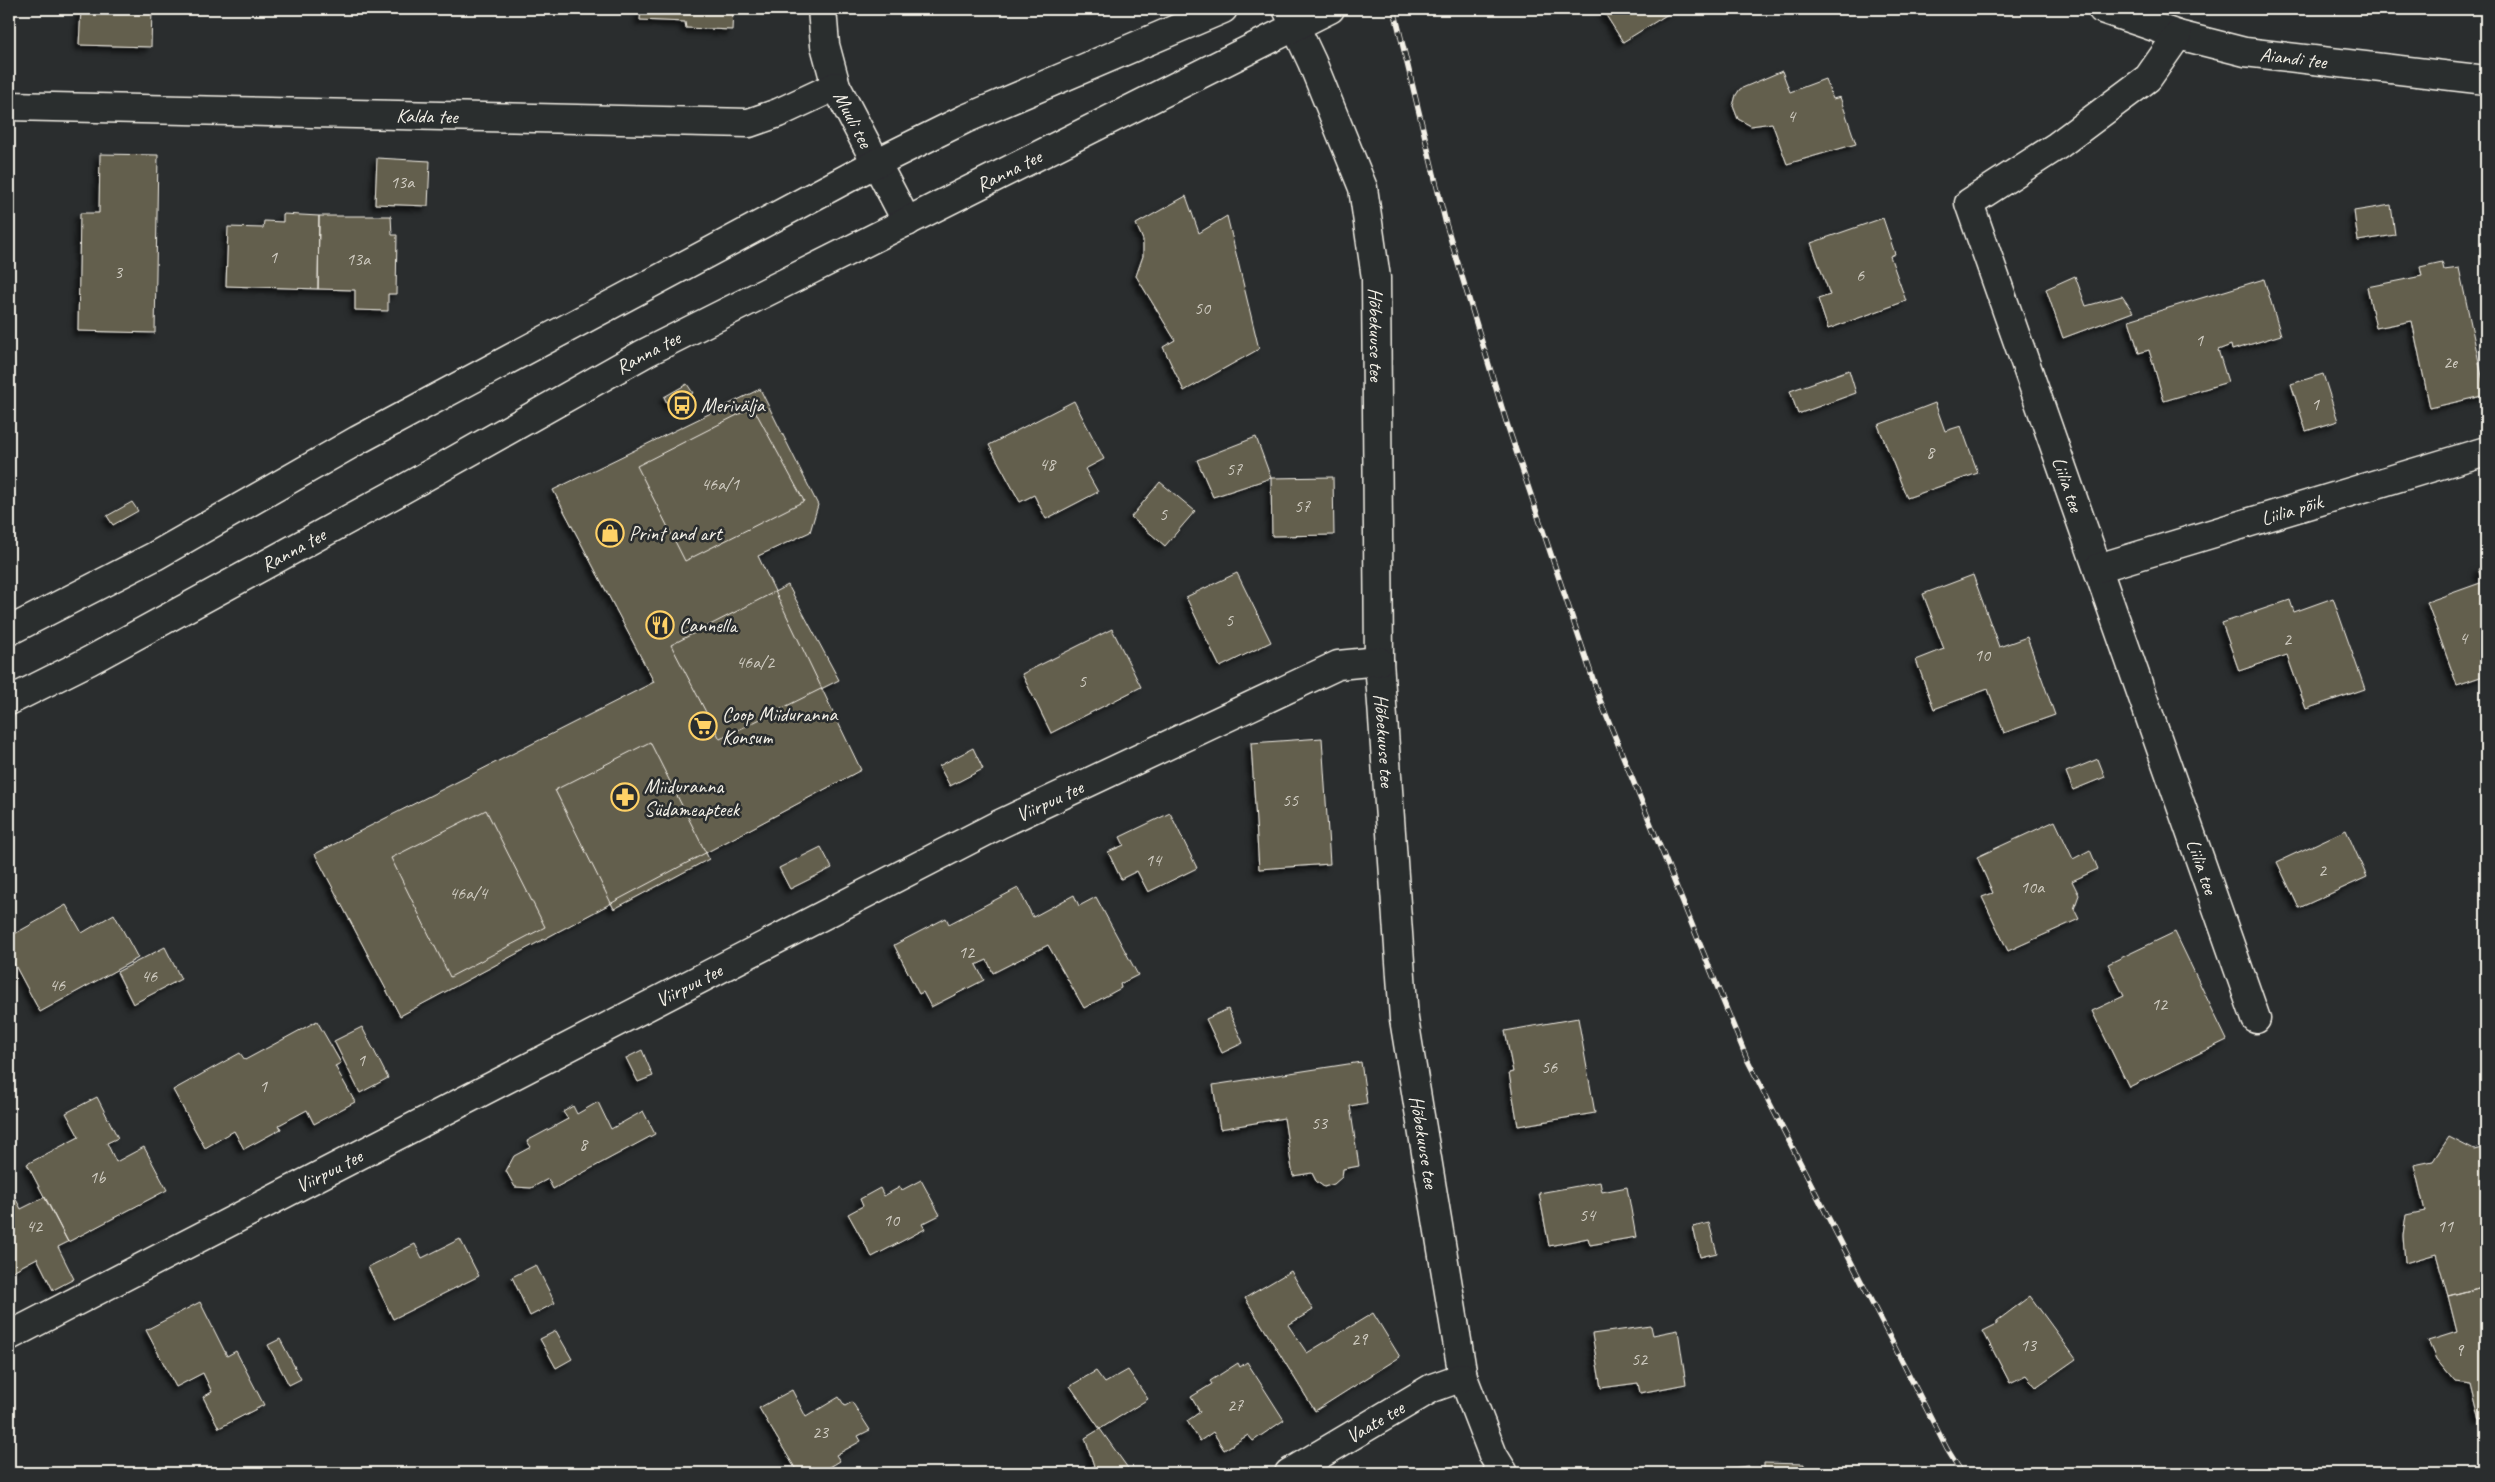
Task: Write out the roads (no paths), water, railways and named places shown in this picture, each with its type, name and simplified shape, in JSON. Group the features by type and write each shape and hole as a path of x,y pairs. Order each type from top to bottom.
{"street":[{"name":"Muuli tee","path":"822,9 825,45 836,86 907,222"},
{"path":"9,631 155,556 358,440 876,163 965,119 1223,9"},
{"name":"Ranna tee","path":"9,701 89,661 382,501 646,352 907,222 1292,17 1330,9"},
{"name":"Aiandi tee","path":"2103,9 2178,35 2245,52 2486,80"},
{"name":"Hõbekuuse tee","path":"1292,17 1364,188 1376,278 1379,661 1404,1019 1463,1377 1493,1455 1504,1473"},
{"name":"Liilia tee","path":"2178,35 2148,78 2057,146 1969,203 2256,1020"},
{"name":"Kalda tee","path":"9,106 749,123 778,113 836,86"},
{"name":"Liilia põik","path":"2098,568 2486,451"},
{"name":"Viirpuu tee","path":"9,1336 1000,824 1338,665 1379,661"},
{"name":"Vaate tee","path":"1289,1473 1432,1388 1463,1377"}],"railway":[{"path":"1394,9 1446,224 1506,421 1600,700 1747,1059 1947,1449 1962,1473"}],"place":[{"name":"Merivälja","path":"682,405"},
{"name":"Print and art","path":"610,533"},
{"name":"Cannella","path":"660,625"},
{"name":"Coop Miiduranna Konsum","path":"703,726"},
{"name":"Miiduranna Südameapteek","path":"625,797"}]}
